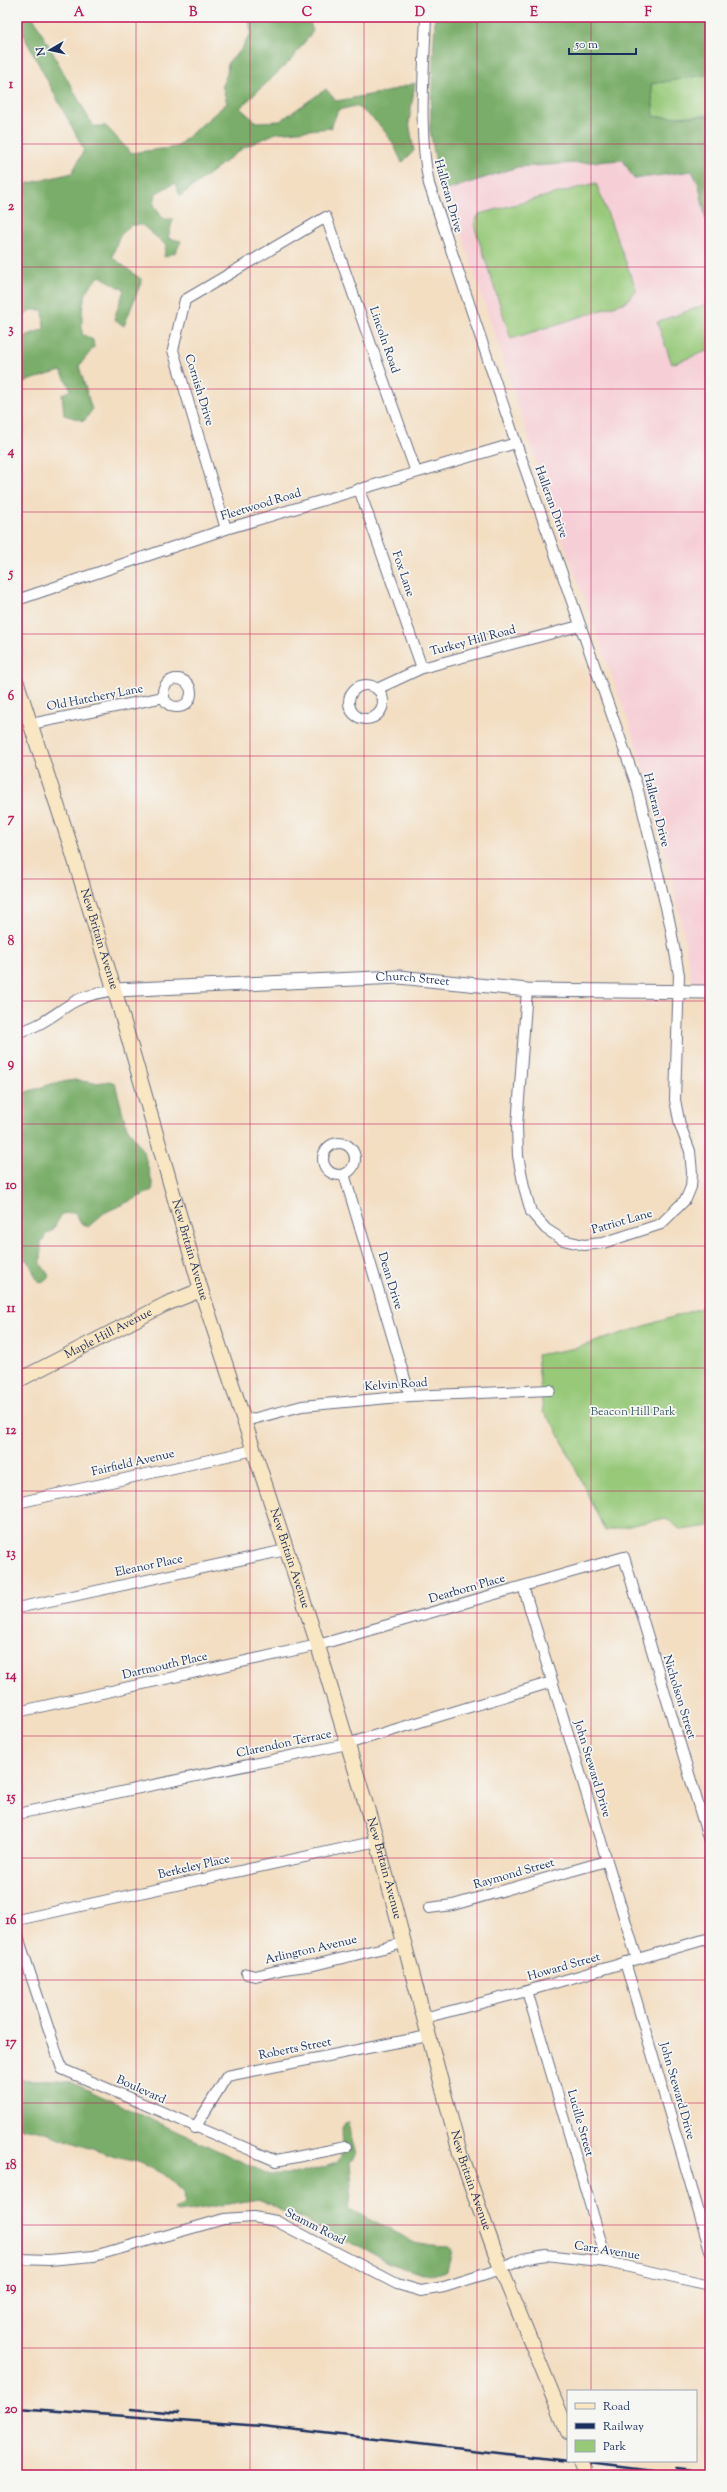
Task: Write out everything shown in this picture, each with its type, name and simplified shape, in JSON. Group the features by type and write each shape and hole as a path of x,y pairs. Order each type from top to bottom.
{"main road":[{"name":"New Britain Avenue","path":"17,683 68,837 201,1290 318,1645 377,1841 461,2157 501,2269 567,2430"},
{"name":"Maple Hill Avenue","path":"17,1381 154,1310 201,1290"}],"street":[{"name":"Halleran Drive","path":"426,17 421,118 423,155 429,184 579,626 604,688 639,791 670,924 679,975 678,993"},
{"name":"Lincoln Road","path":"326,217 416,472"},
{"name":"Cornish Drive","path":"226,529 173,350 185,300 326,217"},
{"name":"Fleetwood Road","path":"17,600 226,529 516,443"},
{"name":"Fox Lane","path":"359,489 422,668"},
{"name":"Turkey Hill Road","path":"377,689 422,668 579,626"},
{"name":"Old Hatchery Lane","path":"31,724 164,697"},
{"name":"Church Street","path":"114,990 400,977 527,990 678,993 710,992"},
{"path":"17,1032 29,1030 82,998 114,990"},
{"name":"Patriot Lane","path":"527,990 517,1126 518,1156 524,1187 531,1212 546,1229 563,1240 584,1245 603,1243 661,1224 686,1199 691,1187 690,1151 680,1125 675,1100 678,993"},
{"name":"Dean Drive","path":"344,1174 410,1396"},
{"name":"Kelvin Road","path":"245,1421 302,1406 410,1396 550,1390"},
{"name":"Fairfield Avenue","path":"17,1503 254,1450"},
{"name":"Eleanor Place","path":"17,1608 286,1550"},
{"name":"Dearborn Place","path":"318,1645 624,1557"},
{"name":"Nicholson Street","path":"624,1557 710,1844"},
{"name":"John Steward Drive","path":"523,1586 606,1862 637,1959"},
{"name":"Dartmouth Place","path":"17,1712 318,1645"},
{"name":"Clarendon Terrace","path":"17,1814 347,1744 552,1682"},
{"name":"Berkeley Place","path":"17,1920 377,1841"},
{"name":"Raymond Street","path":"428,1908 453,1905 606,1862"},
{"name":"Boulevard","path":"17,1934 20,1954 62,2069 195,2128 276,2161 346,2147"},
{"name":"Howard Street","path":"424,2018 527,1991 710,1938"},
{"name":"Arlington Avenue","path":"247,1974 256,1976 284,1969 314,1965 404,1943"},
{"name":"John Steward Drive","path":"625,1962 710,2250"},
{"name":"Lucille Street","path":"527,1991 607,2262"},
{"name":"Roberts Street","path":"195,2128 227,2076 428,2036"},
{"name":"Stamm Road","path":"17,2259 48,2260 94,2256 224,2219 253,2217 276,2221 397,2284 421,2291 444,2287 501,2269"},
{"name":"Carr Avenue","path":"501,2269 523,2259 546,2255 607,2262 710,2285"}],"shaded area":[{"path":"710,81 710,984 698,983 691,980 684,934 655,803 629,723 558,527 443,178"}],"green space":[{"path":"17,17 33,17 93,126 106,126 131,153 176,147 227,103 222,85 227,74 228,62 241,50 251,33 248,17 308,17 313,31 291,60 240,108 256,122 280,121 326,89 336,101 386,92 415,83 409,122 414,151 402,163 394,145 384,130 372,118 356,106 338,110 331,128 276,133 243,148 180,196 175,183 156,193 154,205 163,219 173,219 168,238 181,241 176,252 164,257 166,245 142,225 131,225 119,237 112,257 142,280 124,326 114,319 124,290 100,276 89,288 82,309 82,334 93,340 94,347 79,366 92,410 84,421 64,415 62,394 71,390 61,371 17,384 17,339 44,329 43,310 30,310 17,324 17,186 72,173 84,150 17,23"},
{"path":"435,17 710,17 710,74 651,84 654,117 710,116 710,242 699,185 692,171 634,179 623,160 518,167 441,192 430,130"},
{"path":"710,74 710,116 654,117 651,84"},
{"path":"596,183 636,289 626,302 511,339 474,225 479,214"},
{"path":"710,303 710,350 672,364 657,322"},
{"path":"74,1080 96,1083 109,1081 115,1083 126,1125 144,1153 153,1186 152,1190 145,1194 104,1213 88,1227 81,1223 75,1212 62,1214 52,1231 47,1233 41,1243 41,1264 50,1277 42,1283 37,1280 28,1260 17,1260 17,1095 51,1084"},
{"name":"Beacon Hill Park","path":"710,1305 710,1526 681,1530 666,1518 605,1531 556,1428 543,1412 537,1355 576,1348"},
{"path":"17,2079 58,2080 71,2082 268,2174 298,2174 337,2163 342,2152 342,2129 344,2124 348,2123 356,2155 350,2162 352,2186 349,2209 415,2242 430,2245 450,2246 452,2251 447,2271 444,2273 422,2274 389,2263 361,2247 328,2233 305,2219 284,2212 259,2199 179,2212 174,2209 184,2203 183,2191 159,2171 138,2162 115,2157 43,2132 17,2127"}],"railway":[{"path":"17,2408 262,2426 567,2461"},
{"path":"131,2409 179,2413"},
{"path":"580,2462 685,2475"},
{"path":"677,2468 710,2472"}]}
